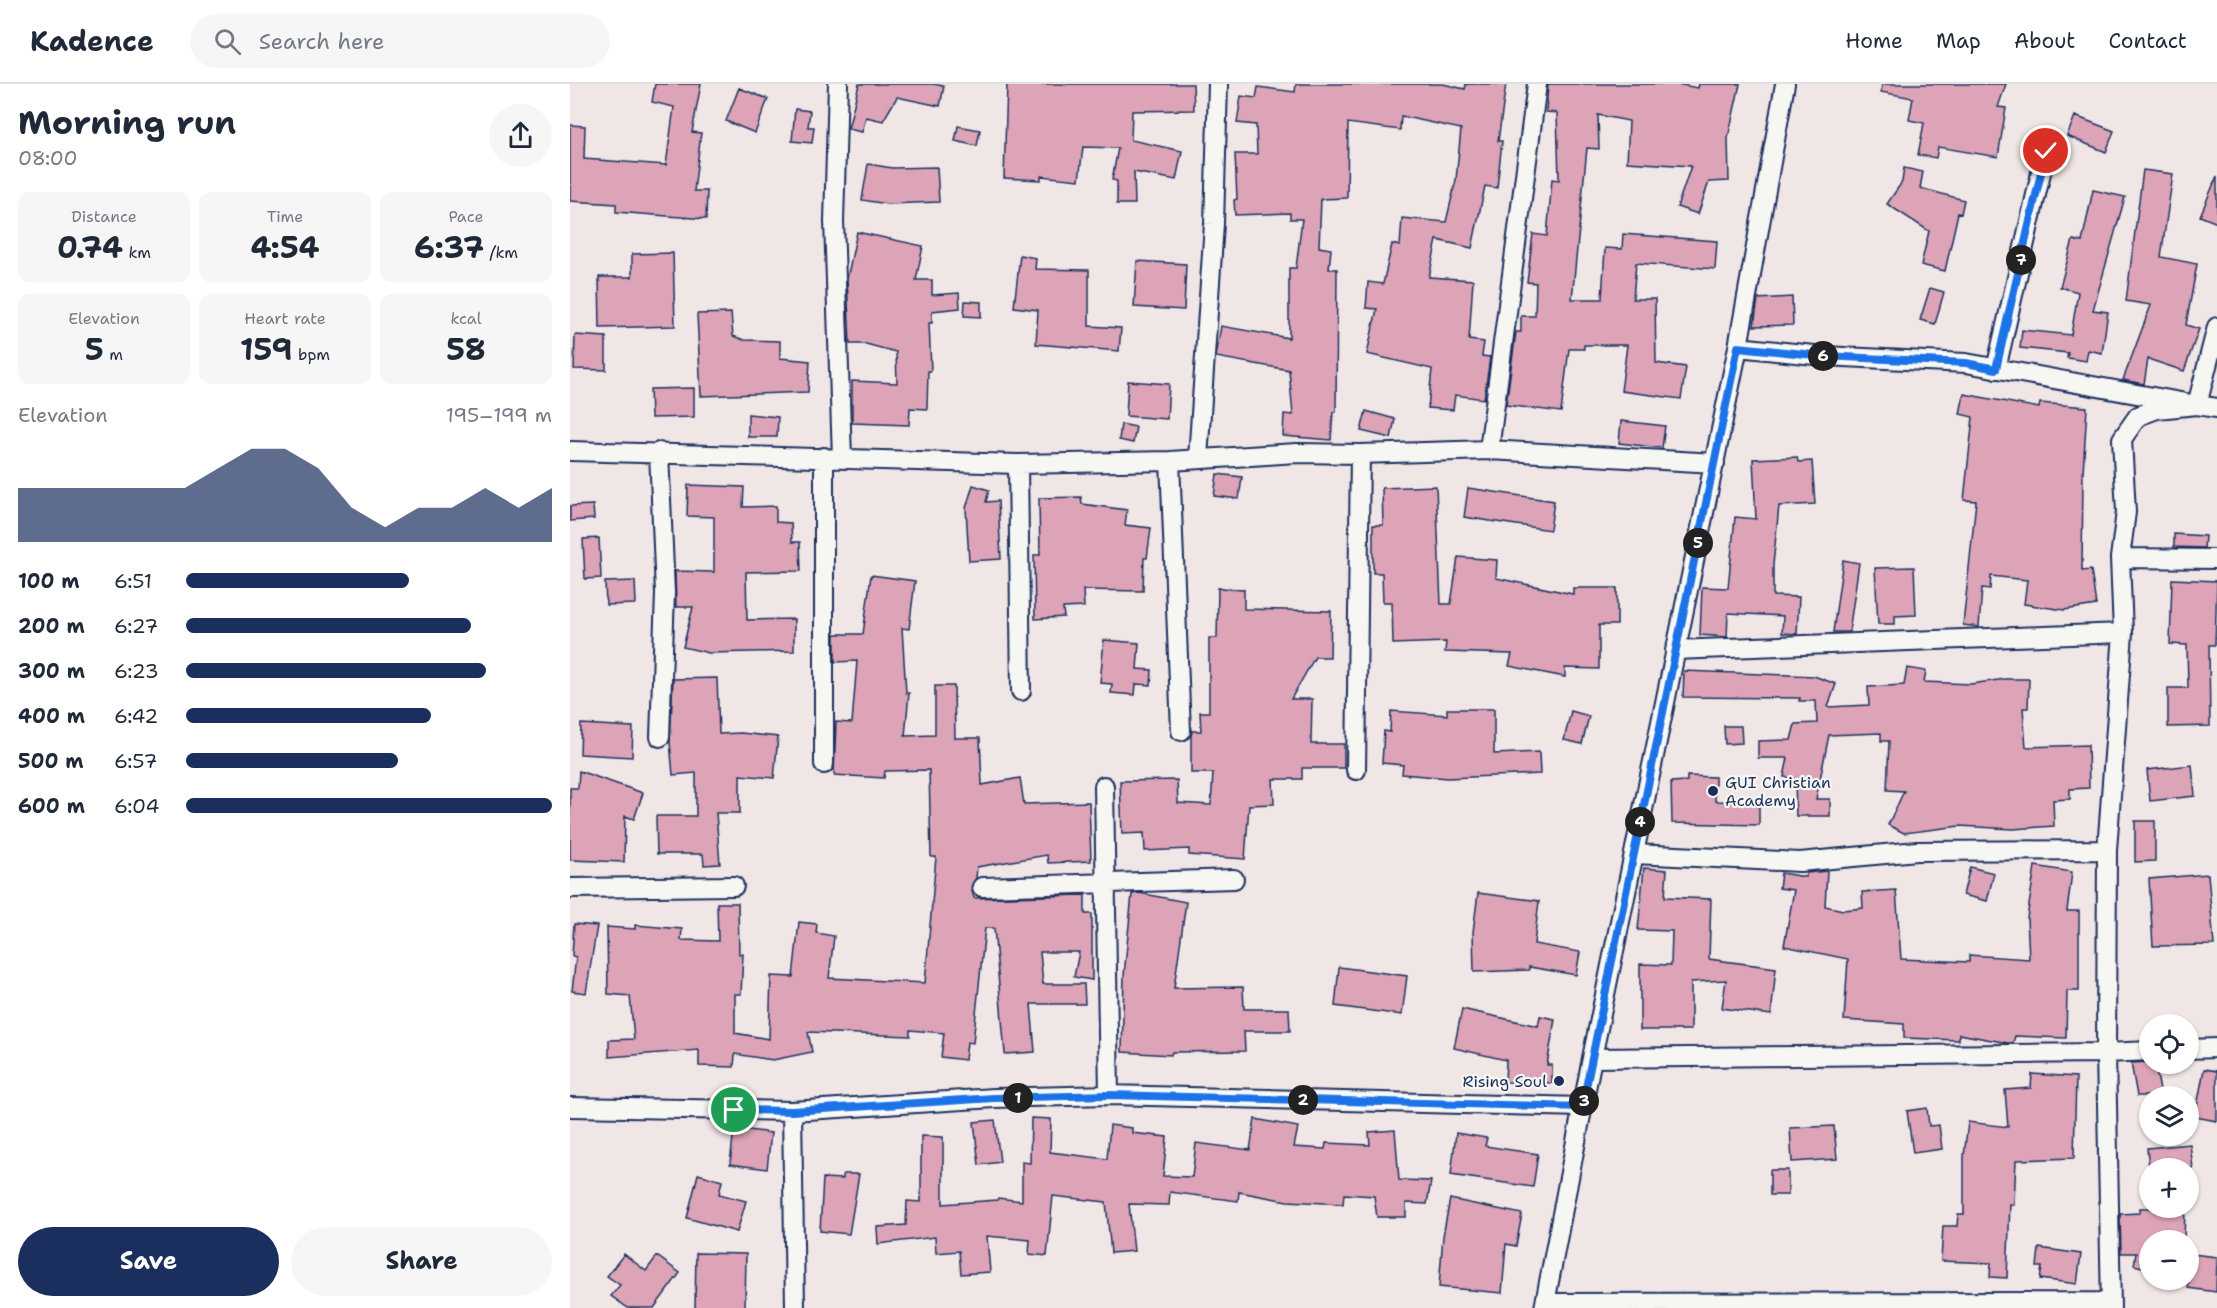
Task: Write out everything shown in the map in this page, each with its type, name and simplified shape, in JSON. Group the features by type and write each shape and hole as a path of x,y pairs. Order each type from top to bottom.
{"street":[{"path":"824,764 833,457 834,211 838,84"},
{"path":"1198,458 1214,224 1218,84"},
{"path":"1489,450 1537,84"},
{"path":"1785,84 1738,347 1582,1107 1545,1306 2111,1305 2106,1053 2107,850 2123,633 2120,558 2126,512 2122,439 2138,416 2157,409 2196,405"},
{"path":"1996,369 2046,151"},
{"path":"2196,405 2217,327"},
{"path":"1738,347 1824,356 1966,363 2217,408"},
{"path":"570,451 1018,464 1170,461 1298,453 1360,454 1489,450 1715,463"},
{"path":"659,452 665,592 660,737"},
{"path":"1356,770 1360,454"},
{"path":"1170,461 1181,731"},
{"path":"1018,464 1022,691"},
{"path":"2120,558 2217,559"},
{"path":"1675,650 2123,633"},
{"path":"1104,786 1109,1095"},
{"path":"1634,854 1800,862 1917,851 2107,850"},
{"path":"982,887 1106,881 1234,879"},
{"path":"570,888 734,886"},
{"path":"2199,1049 2217,1048"},
{"path":"1592,1058 2139,1052"},
{"path":"570,1107 792,1111 994,1098 1109,1095 1582,1107"},
{"path":"792,1111 795,1308"}],"building":[{"path":"655,84 701,84 692,132 701,133 694,191 707,191 706,219 616,212 616,204 570,201 570,125 585,126 584,159 666,165 674,107 652,102"},
{"path":"859,84 944,86 940,106 897,97 883,121 866,117 862,132 848,129"},
{"path":"1007,84 1193,84 1194,110 1132,111 1131,140 1182,151 1176,180 1134,172 1135,204 1117,204 1117,181 1112,180 1118,148 1083,147 1079,180 1041,176 1041,180 1004,178"},
{"path":"1296,84 1443,84 1465,89 1466,84 1506,84 1498,141 1502,141 1497,188 1485,186 1472,248 1437,240 1429,277 1473,280 1469,340 1484,342 1482,356 1490,357 1484,399 1455,395 1453,410 1428,408 1432,369 1367,354 1377,309 1366,308 1368,282 1383,284 1392,244 1400,246 1402,218 1446,222 1456,180 1461,129 1401,116 1400,130 1348,123 1347,198 1321,199 1319,247 1331,249 1329,269 1337,269 1336,412 1333,412 1331,440 1283,436 1284,414 1293,415 1289,370 1216,357 1221,326 1289,338 1289,268 1296,268 1302,219 1290,219 1290,213 1235,215 1234,200 1237,199 1235,154 1257,154 1256,125 1237,123 1241,96 1256,98 1258,87 1295,92"},
{"path":"1548,84 1676,84 1698,88 1699,84 1740,84 1728,138 1729,181 1709,182 1698,214 1677,207 1691,166 1627,162 1629,121 1598,115 1599,149 1587,148 1572,299 1602,299 1605,248 1622,249 1623,234 1717,241 1715,269 1636,263 1633,299 1655,299 1656,363 1686,367 1681,399 1621,391 1627,345 1584,345 1584,349 1569,349 1561,412 1506,405 1516,332 1521,332 1521,316 1535,316 1536,283 1527,282 1533,234 1547,236 1552,179 1559,180 1557,113 1546,112"},
{"path":"1882,84 2006,84 1998,107 2006,108 1998,157 1938,147 1936,158 1918,155 1924,123 1909,120 1913,98 1881,92"},
{"path":"739,88 768,99 755,133 726,121"},
{"path":"795,109 810,111 808,127 814,127 812,143 792,141"},
{"path":"2075,116 2114,131 2106,152 2067,136"},
{"path":"958,126 980,130 977,146 955,141"},
{"path":"868,164 892,168 937,167 939,202 887,204 862,200"},
{"path":"1904,168 1923,172 1920,188 1964,200 1961,214 1958,213 1945,271 1921,265 1929,231 1887,204 1902,182"},
{"path":"2143,170 2173,174 2161,257 2197,264 2186,325 2199,329 2184,371 2148,359 2144,384 2123,380 2151,305 2126,301"},
{"path":"2217,176 2217,223 2200,216"},
{"path":"2093,190 2125,197 2093,310 2108,312 2102,353 2088,350 2086,361 2067,358 2068,353 2020,348 2022,330 2071,335 2078,292 2060,287 2073,240 2082,242"},
{"path":"857,232 923,246 916,280 932,280 932,295 959,293 960,308 932,311 932,323 929,323 931,371 928,371 927,409 910,408 909,425 852,423 852,381 897,383 896,352 866,344 850,344 847,279"},
{"path":"673,253 675,326 600,328 599,277 632,277 632,254"},
{"path":"1020,255 1036,258 1035,269 1089,270 1089,326 1121,328 1119,351 1036,344 1038,310 1014,307"},
{"path":"1137,261 1186,264 1184,310 1134,307"},
{"path":"1930,288 1944,292 1935,324 1920,320"},
{"path":"1792,297 1793,325 1754,326 1758,299"},
{"path":"965,301 981,302 981,317 964,316"},
{"path":"731,313 733,336 744,340 780,341 780,358 810,361 808,392 701,396 697,314"},
{"path":"575,335 606,337 606,370 574,369"},
{"path":"1128,381 1169,384 1167,419 1126,416"},
{"path":"694,388 694,417 651,418 650,389"},
{"path":"1964,394 2039,408 2040,403 2087,407 2083,473 2082,571 2091,570 2096,605 2064,610 2024,604 2027,580 1991,576 1990,589 1982,588 1979,627 1963,625 1976,501 1964,500 1973,417 1960,414"},
{"path":"1366,411 1395,419 1391,438 1361,431"},
{"path":"748,414 778,417 777,437 748,437"},
{"path":"1621,421 1665,426 1662,448 1619,443"},
{"path":"1121,424 1136,427 1133,443 1119,440"},
{"path":"1797,457 1798,462 1812,461 1815,504 1779,506 1773,565 1773,596 1799,597 1797,634 1782,633 1783,616 1728,613 1727,637 1700,635 1702,587 1728,588 1735,517 1756,519 1753,459"},
{"path":"1217,474 1242,477 1239,499 1214,496"},
{"path":"688,485 744,487 743,507 776,506 776,522 791,523 792,542 800,542 801,571 746,572 747,620 794,619 794,651 709,653 683,647 693,607 676,607 675,571 714,572 714,517 687,516"},
{"path":"973,485 989,490 986,502 998,501 1001,559 969,561 966,508"},
{"path":"1436,486 1441,604 1451,604 1458,557 1497,560 1496,578 1573,594 1573,588 1617,588 1617,625 1599,625 1599,669 1565,668 1565,677 1509,666 1512,654 1445,652 1446,642 1393,644 1392,602 1383,602 1382,573 1373,573 1373,525 1383,525 1382,488"},
{"path":"1468,488 1554,501 1550,530 1464,517"},
{"path":"1081,497 1082,504 1127,510 1125,525 1151,528 1147,558 1144,558 1143,591 1083,590 1084,607 1063,608 1064,617 1035,619 1034,555 1040,555 1039,498"},
{"path":"593,505 594,519 570,521 570,506"},
{"path":"2174,534 2205,536 2204,548 2174,547"},
{"path":"599,538 601,578 585,579 583,539"},
{"path":"1843,560 1859,563 1849,632 1833,632"},
{"path":"1914,567 1916,615 1895,616 1895,624 1878,624 1875,568"},
{"path":"871,575 915,581 909,629 902,628 906,693 909,693 905,736 935,735 935,686 954,686 955,738 980,738 982,785 1020,778 1024,804 1089,802 1091,861 1048,863 1047,855 977,867 976,878 971,887 974,898 1085,895 1085,914 1092,914 1092,980 1074,977 1079,952 1040,952 1043,984 1084,984 1085,1004 1031,1004 1035,1052 1005,1054 994,928 985,928 973,1043 967,1042 965,1060 941,1057 944,1033 910,1030 910,1036 808,1032 812,1052 773,1060 735,1054 734,1067 699,1066 699,1050 609,1057 609,1040 634,1039 630,996 608,994 607,927 635,929 635,925 682,929 681,940 718,941 717,903 738,903 739,954 743,954 741,994 735,994 735,1033 769,1039 771,976 793,977 799,922 817,924 816,933 834,936 829,978 925,983 936,857 931,857 929,770 885,771 884,778 834,775 836,722 852,723 857,661 835,662 835,634 863,634"},
{"path":"2172,579 2217,581 2215,645 2209,645 2210,726 2168,727 2168,688 2188,688 2187,645 2170,644"},
{"path":"635,581 636,604 606,605 605,582"},
{"path":"1218,588 1244,589 1244,609 1331,611 1330,657 1315,657 1291,699 1312,699 1311,744 1344,744 1344,768 1302,768 1302,779 1273,779 1274,804 1249,805 1245,859 1189,855 1189,849 1145,851 1144,833 1122,834 1120,781 1177,780 1178,803 1211,805 1213,773 1191,773 1191,737 1192,731 1201,731 1200,712 1209,712 1209,638 1217,638"},
{"path":"1104,640 1139,643 1137,669 1152,670 1151,685 1136,684 1135,695 1111,693 1112,684 1100,683"},
{"path":"1907,668 1926,671 1924,682 1971,684 2005,679 2029,679 2028,708 2023,708 2026,747 2088,745 2089,788 2070,789 2070,799 2053,800 2054,826 2013,829 1960,826 1904,833 1888,825 1904,791 1887,790 1889,741 1881,741 1881,733 1829,735 1816,799 1830,799 1830,816 1796,816 1795,779 1784,777 1788,758 1758,758 1758,741 1791,740 1795,724 1817,723 1816,701 1799,701 1800,698 1683,697 1684,671 1814,676 1836,684 1828,707 1869,705 1868,687 1904,685"},
{"path":"717,678 719,734 741,733 778,737 774,778 740,775 740,813 716,813 720,864 704,865 703,854 657,854 656,816 696,816 696,773 673,775 670,742 673,679"},
{"path":"1447,709 1494,709 1494,754 1539,752 1540,774 1448,778 1402,774 1403,765 1382,763 1384,731 1390,732 1391,711 1447,715"},
{"path":"1571,711 1589,716 1582,744 1564,740"},
{"path":"581,724 633,727 632,757 580,754"},
{"path":"1724,726 1741,726 1742,743 1725,744"},
{"path":"2192,765 2195,796 2150,801 2147,770"},
{"path":"579,771 643,793 634,819 625,816 624,862 570,860 570,788 578,788"},
{"path":"1687,776 1715,777 1715,801 1759,802 1759,825 1672,823 1671,782 1687,781"},
{"path":"2135,821 2155,821 2155,861 2135,862"},
{"path":"2035,866 2072,872 2067,911 2079,911 2079,991 2067,991 2066,1038 2015,1036 2013,1043 2008,1043 1959,1034 1959,1040 1904,1038 1904,1024 1844,1020 1848,959 1784,946 1794,890 1779,888 1781,873 1806,877 1806,873 1827,871 1825,906 1843,910 1863,908 1862,892 1896,890 1901,959 1969,962 1969,955 2029,959 2027,918"},
{"path":"1970,867 1994,873 1987,901 1963,895"},
{"path":"1644,868 1667,870 1665,897 1711,899 1709,959 1776,968 1771,1015 1722,1008 1726,980 1691,982 1691,1030 1640,1030 1640,964 1671,965 1672,931 1638,930"},
{"path":"2208,874 2214,945 2153,946 2149,879"},
{"path":"1139,893 1186,902 1174,988 1243,987 1244,1009 1289,1009 1290,1031 1244,1031 1245,1051 1172,1052 1171,1055 1122,1052 1124,976 1132,894"},
{"path":"1478,893 1539,901 1534,944 1580,952 1576,975 1529,967 1529,970 1474,972 1473,932"},
{"path":"574,924 597,926 586,993 572,991 576,957 572,956"},
{"path":"1339,967 1407,976 1402,1015 1335,1006"},
{"path":"1462,1009 1538,1026 1540,1016 1555,1019 1547,1065 1552,1065 1552,1083 1505,1082 1506,1060 1454,1048"},
{"path":"2131,1063 2139,1063 2139,1074 2157,1074 2159,1086 2139,1086 2139,1096 2137,1096"},
{"path":"2204,1069 2217,1071 2217,1121 2199,1118 2199,1096"},
{"path":"2032,1074 2076,1077 2074,1158 2016,1160 2014,1205 2010,1204 2007,1278 1990,1277 1991,1263 1941,1261 1943,1226 1957,1226 1958,1214 1964,1214 1964,1156 1968,1122 2008,1127 2005,1090 2031,1088"},
{"path":"1927,1108 1929,1126 1939,1125 1942,1149 1913,1153 1907,1111"},
{"path":"1031,1118 1051,1119 1050,1152 1107,1159 1110,1125 1132,1128 1132,1133 1167,1137 1163,1176 1192,1177 1196,1143 1250,1150 1255,1119 1298,1127 1294,1147 1325,1149 1326,1143 1370,1145 1369,1132 1395,1130 1399,1180 1431,1181 1427,1204 1406,1203 1406,1217 1377,1217 1374,1196 1344,1194 1343,1204 1287,1201 1239,1192 1238,1201 1170,1192 1169,1205 1129,1204 1134,1251 1111,1253 1106,1202 1053,1196 1047,1256 1029,1254 1030,1240 987,1236 990,1272 961,1274 959,1251 936,1253 935,1237 878,1244 877,1227 906,1225 907,1201 921,1202 921,1136 943,1137 943,1204 997,1200 998,1198 1022,1201 1022,1162 1030,1163"},
{"path":"995,1120 1000,1162 979,1165 974,1122"},
{"path":"1834,1126 1837,1159 1792,1162 1790,1128"},
{"path":"734,1128 771,1133 767,1169 730,1164"},
{"path":"1456,1133 1487,1138 1485,1146 1538,1154 1533,1187 1451,1175"},
{"path":"2190,1146 2192,1158 2148,1158 2147,1148"},
{"path":"1770,1170 1788,1170 1788,1195 1770,1195"},
{"path":"698,1174 722,1181 719,1194 746,1201 737,1232 687,1218"},
{"path":"843,1174 859,1174 849,1234 820,1231 823,1178 843,1179"},
{"path":"1450,1199 1522,1214 1516,1246 1506,1244 1502,1293 1439,1287 1443,1236"},
{"path":"2139,1213 2139,1218 2185,1218 2184,1230 2139,1230 2139,1266 2134,1265 2136,1253 2121,1253 2120,1214"},
{"path":"2039,1248 2081,1254 2077,1284 2040,1279 2042,1267 2037,1267"},
{"path":"696,1253 746,1254 745,1308 695,1308"},
{"path":"624,1254 646,1271 657,1256 680,1273 654,1308 628,1308 611,1296 620,1285 607,1276"},
{"path":"2199,1255 2217,1257 2216,1292 2199,1290"}],"place":[{"name":"GUI Christian Academy","path":"1713,791"},
{"name":"Rising Soul","path":"1559,1081"}],"route":[{"path":"734,1110 792,1111 994,1098 1109,1095 1582,1107 1738,347 1824,356 1966,363 1996,369 2046,151"}]}
